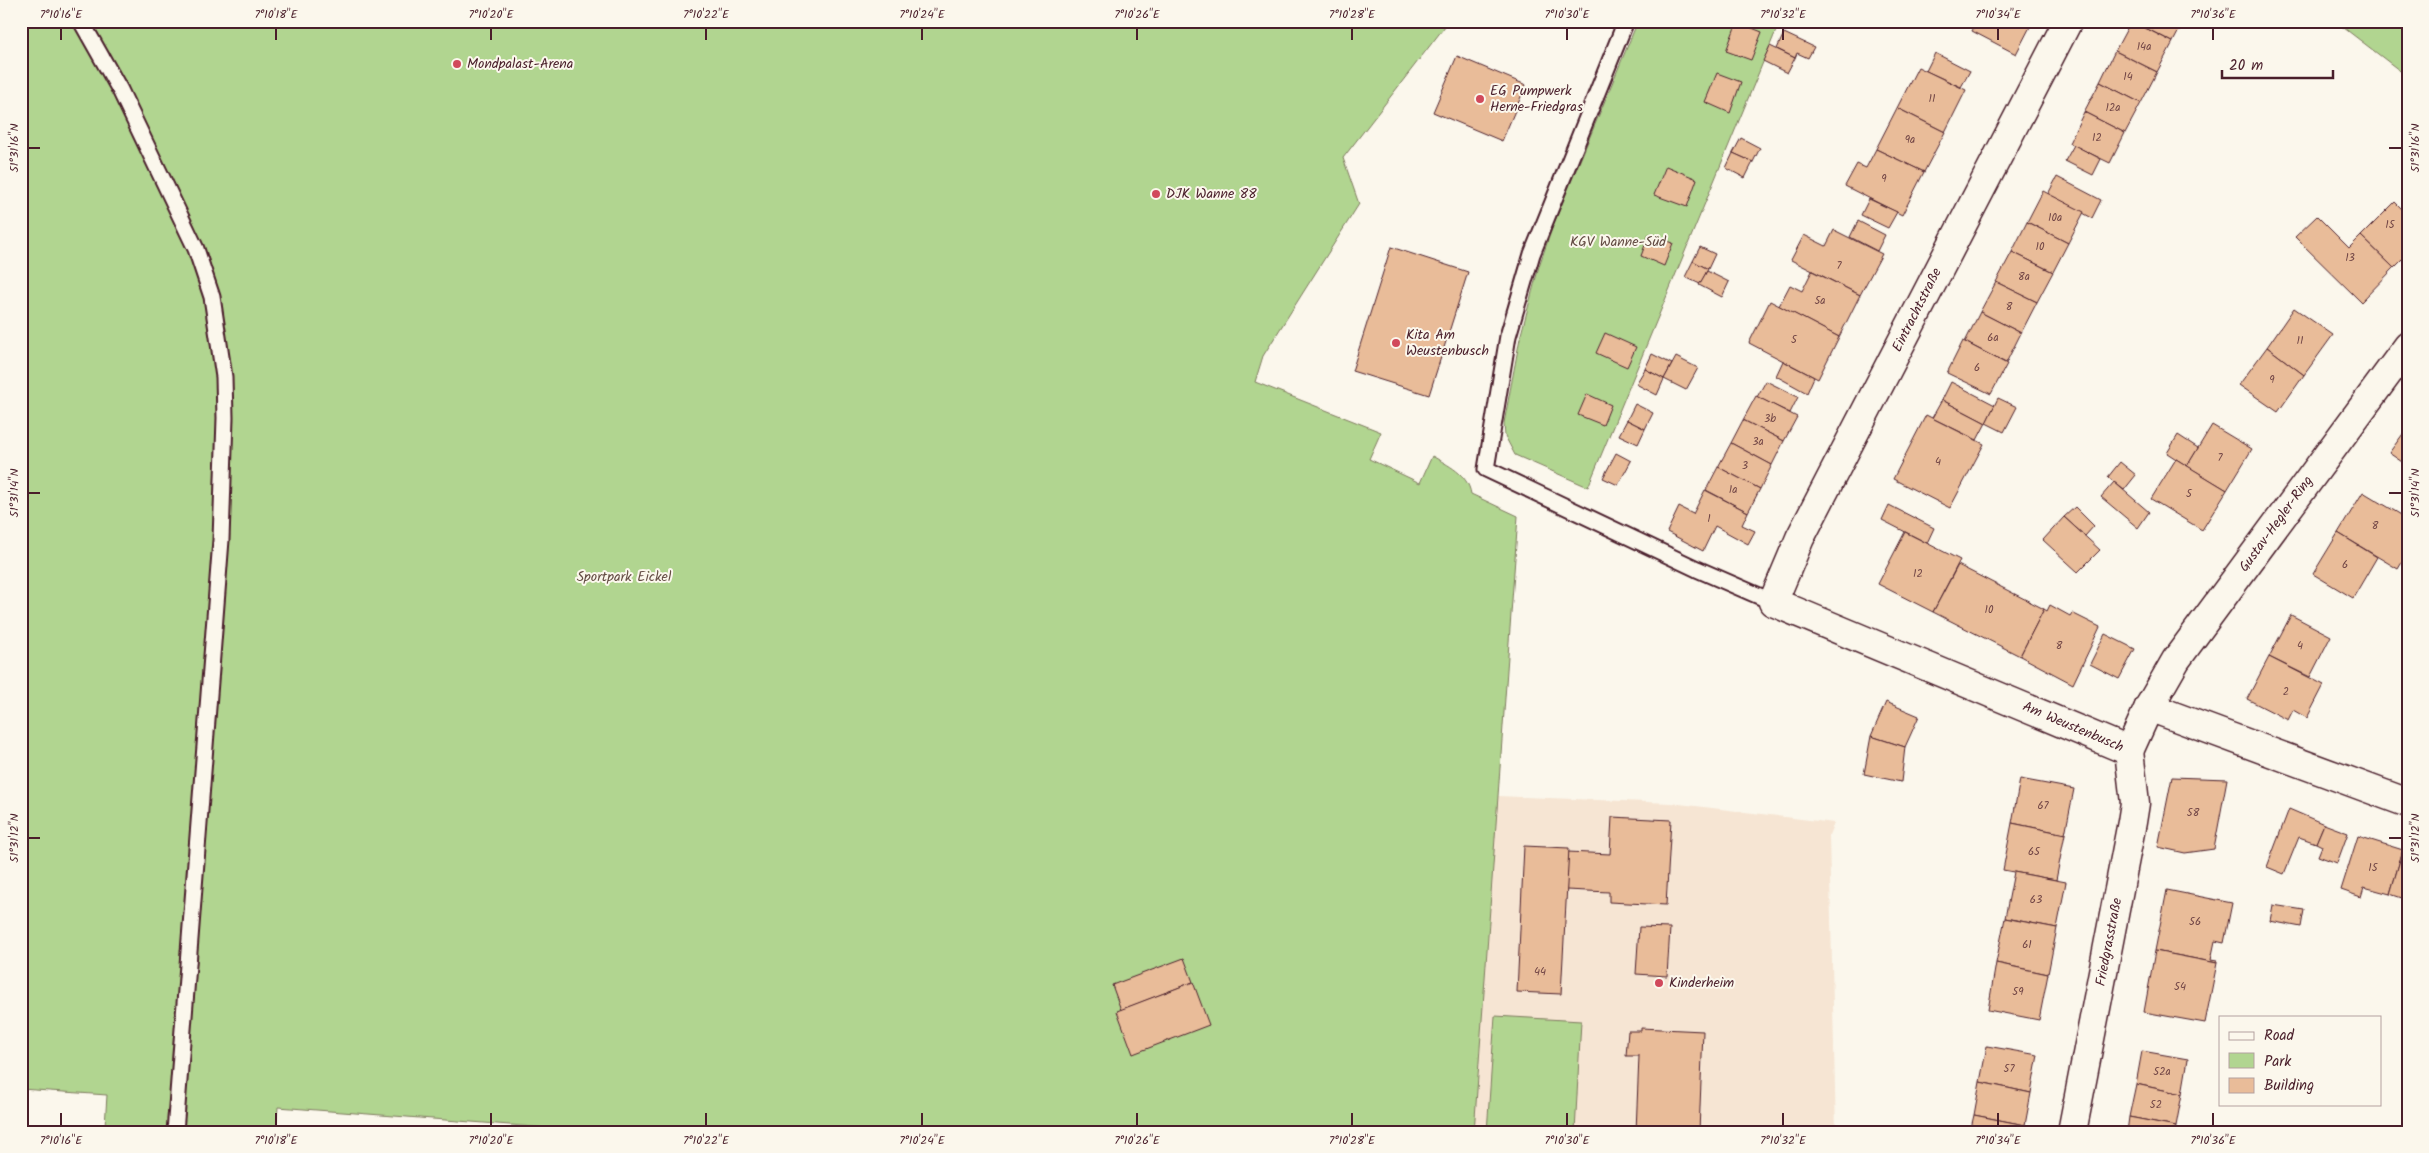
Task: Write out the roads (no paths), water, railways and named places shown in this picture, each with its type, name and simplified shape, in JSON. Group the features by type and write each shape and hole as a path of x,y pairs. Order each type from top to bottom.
{"street":[{"name":"Eintrachtstraße","path":"1773,602 1800,538 2068,21"},
{"name":"Gustav-Hegler-Ring","path":"2150,707 2176,660 2408,346"},
{"name":"Am Weustenbusch","path":"1773,602 2129,751 2150,707"},
{"path":"2150,707 2408,803"},
{"name":"Friedgrasstraße","path":"2072,1132 2135,803 2129,751"}],"lane":[{"path":"81,21 120,90 196,250 212,297 224,377 225,418 221,540 175,1132"},
{"path":"1626,21 1532,254 1508,336 1486,469 1697,569 1773,602"}],"place":[{"name":"Mondpalast-Arena","path":"457,64"},
{"name":"EG Pumpwerk Herne-Friedgras","path":"1480,99"},
{"name":"DJK Wanne 88","path":"1156,194"},
{"name":"Kita Am Weustenbusch","path":"1396,343"},
{"name":"Kinderheim","path":"1659,983"}],"park label":[{"name":"KGV Wanne-Süd","path":"1618,242"},
{"name":"Sportpark Eickel","path":"624,577"}]}
